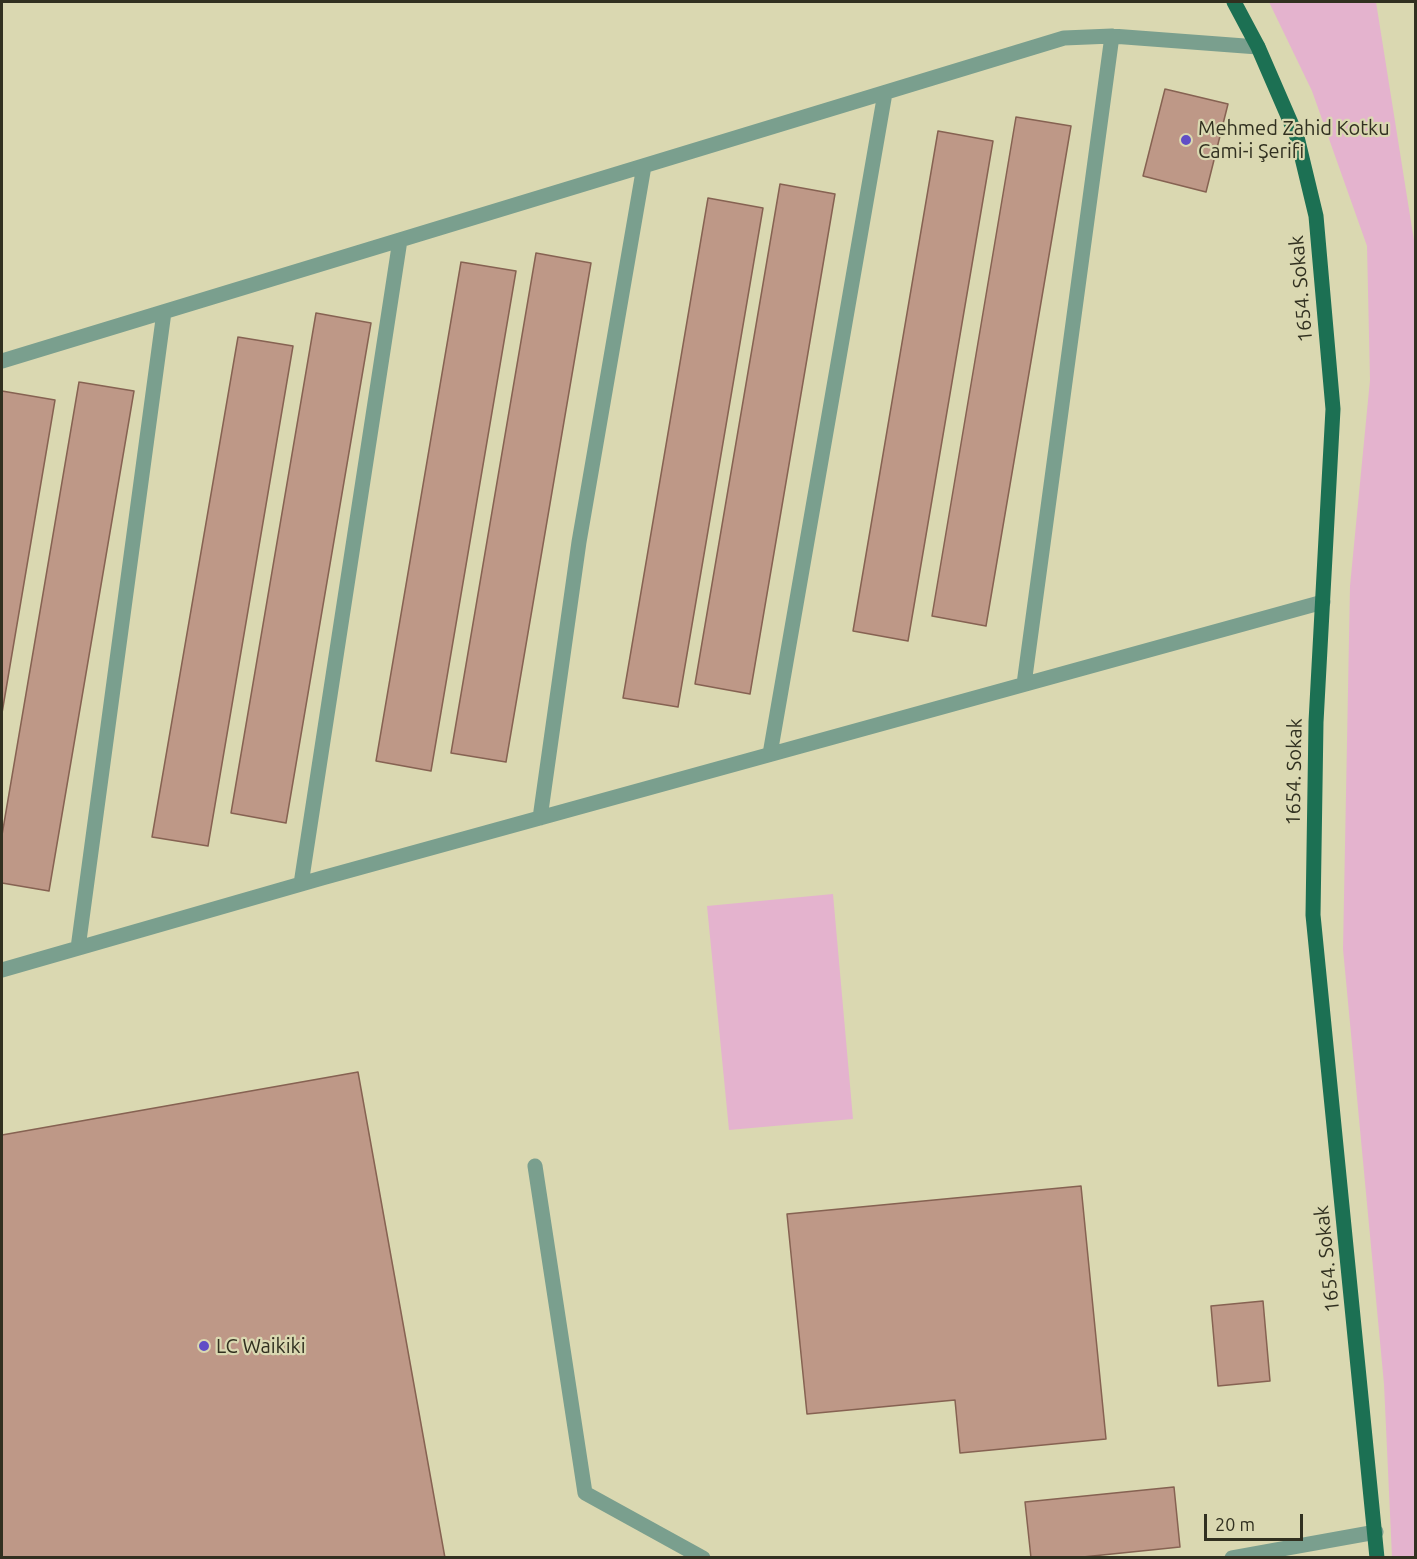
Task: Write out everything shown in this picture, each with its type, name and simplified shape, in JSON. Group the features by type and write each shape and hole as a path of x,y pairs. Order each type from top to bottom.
{"main road":[{"name":"1654. Sokak","path":"1234,2 1258,47 1298,136 1316,216 1333,409 1316,722 1313,915 1377,1557"}],"lane":[{"path":"2,361 1064,38 1112,36 1258,47"},
{"path":"1024,684 1112,36"},
{"path":"770,754 885,93"},
{"path":"540,818 579,542 644,166"},
{"path":"301,884 400,240"},
{"path":"78,948 164,312"},
{"path":"2,970 301,884 1323,602"},
{"path":"535,1167 585,1493 703,1557"},
{"path":"1232,1557 1376,1532"}],"shaded area":[{"path":"1269,2 1376,2 1415,247 1415,1557 1392,1557 1384,1384 1343,949 1350,586 1370,380 1367,246 1312,91"},
{"path":"833,894 853,1119 729,1130 707,906"}],"building":[{"name":"Mehmed Zahid Kotku Cami-i Şerifi","path":"1165,89 1228,104 1206,192 1143,176"},
{"path":"1016,117 1071,126 986,626 932,616"},
{"path":"938,131 993,141 908,641 853,631"},
{"path":"780,184 835,194 750,694 695,684"},
{"path":"708,198 763,208 678,707 623,698"},
{"path":"536,253 591,263 506,762 451,753"},
{"path":"461,262 516,271 431,771 376,761"},
{"path":"316,313 371,323 286,823 231,813"},
{"path":"238,337 293,346 208,846 152,837"},
{"path":"79,382 134,391 49,891 2,883 2,835"},
{"path":"2,391 55,400 2,713"},
{"name":"LC Waikiki","path":"358,1072 445,1558 2,1558 2,1135"},
{"path":"1081,1186 1106,1439 960,1453 955,1400 807,1414 787,1214"},
{"path":"1263,1301 1270,1381 1218,1386 1211,1306"},
{"path":"1174,1487 1180,1547 1073,1558 1031,1558 1025,1502"}],"place":[{"name":"Mehmed Zahid Kotku Cami-i Şerifi","path":"1186,140"},
{"name":"LC Waikiki","path":"204,1346"}]}
